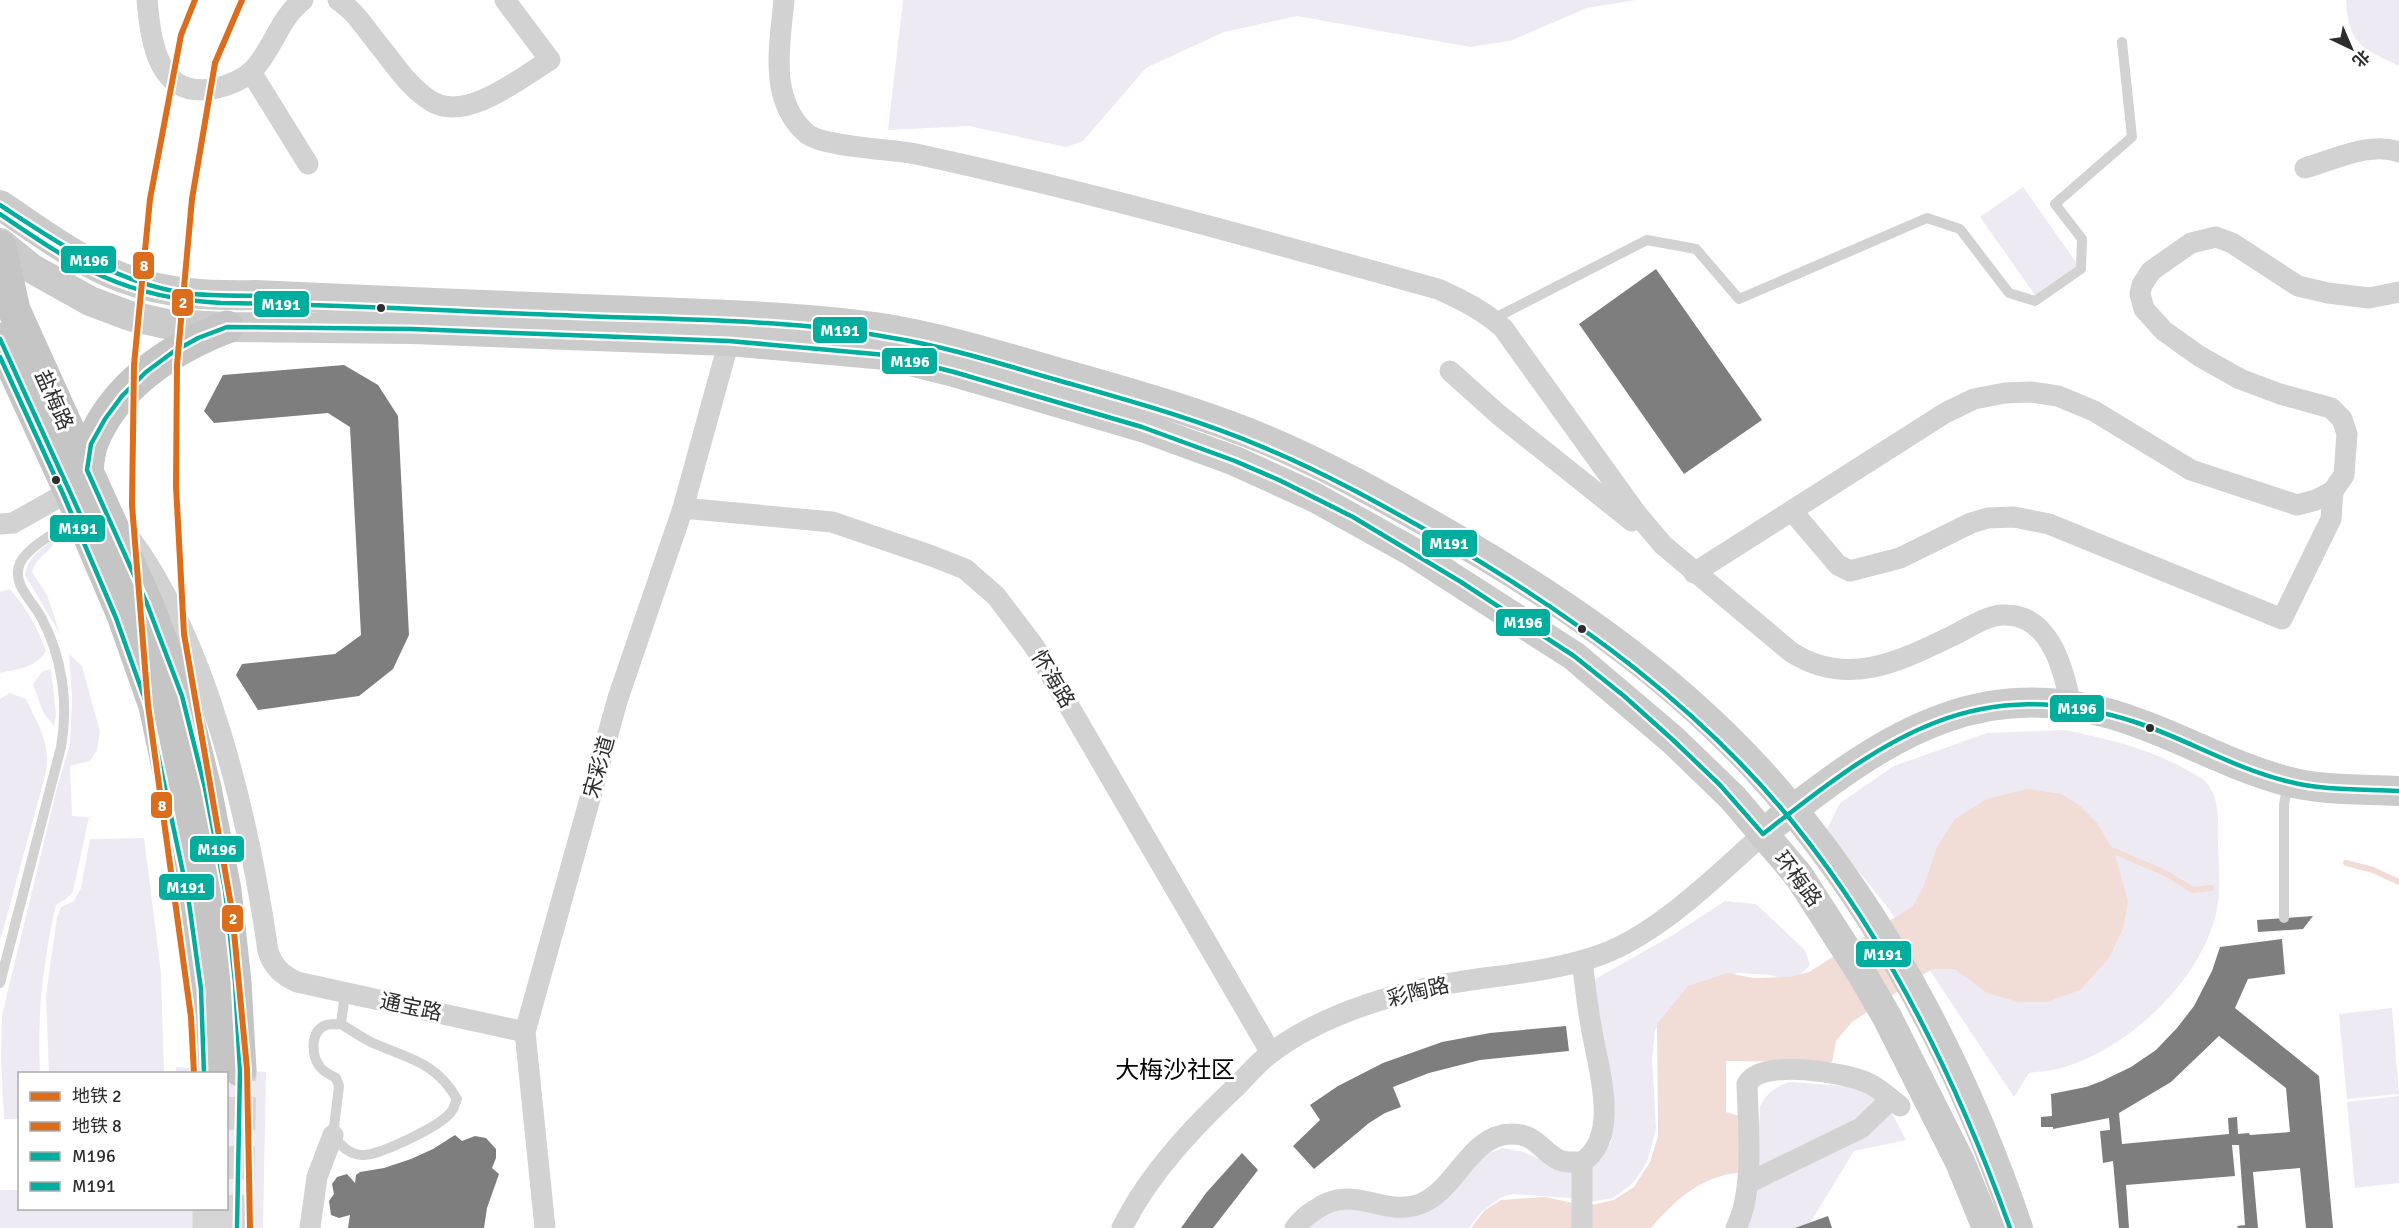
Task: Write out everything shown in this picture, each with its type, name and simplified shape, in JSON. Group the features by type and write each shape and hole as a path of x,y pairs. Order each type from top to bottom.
{"main road":[{"name":"环梅路","path":"0,205 99,267 143,284 184,293 732,328 914,361 1142,427 1235,461 1353,517 1411,551 1574,656 1673,740 1733,798 1799,876 1844,943 1887,1017 1960,1162 1987,1228"},
{"name":"环梅路","path":"0,245 31,268 90,301 130,316 167,324 412,329 732,328 799,318 889,329 959,345 1170,406 1264,439 1309,459 1381,496 1485,555 1605,633 1660,678 1754,766 1793,810 1841,875 1873,923 1917,998 1951,1064 1983,1135 2018,1228"},
{"name":"盐梅路","path":"0,245 14,310 84,494"},
{"path":"84,494 91,444 105,419 122,396 146,372 173,352 198,338 227,327"},
{"name":"盐梅路","path":"0,339 147,604 182,696 205,788 225,890 235,982 226,1070"},
{"path":"1763,834 1864,757 1896,739 1949,716 1997,704 2035,703 2103,712 2138,723 2215,757 2288,782 2331,788 2399,791"}],"street":[{"path":"147,0 150,39 163,69 179,86 205,91 228,86 251,72 269,50 293,8 303,0"},
{"path":"338,0 360,21 414,88 431,102 454,108 463,108 482,100 550,60 505,0"},
{"path":"784,0 777,68 782,91 796,123 808,135 830,141 914,154 1188,219 1438,289 1471,304 1503,328 1636,513 1664,545"},
{"path":"251,72 308,164"},
{"path":"2305,168 2365,151 2390,149 2399,152"},
{"path":"1694,573 1945,413 1974,399 2005,393 2031,392 2058,396 2094,411 2191,470 2297,505 2316,500 2333,491 2344,475 2347,434 2342,419 2331,408 2280,394 2240,379 2199,356 2164,331 2144,309 2140,294 2142,285 2151,271 2191,243 2216,237 2232,243 2298,286 2328,294 2369,298 2399,292"},
{"name":"宋彩道","path":"545,1228 525,1032 618,698 683,508 732,328"},
{"path":"1450,370 1499,415 1664,545 1694,573 1791,652 1814,664 1828,668 1872,668 1898,662 1992,617 2014,616 2026,620 2043,633 2056,653 2067,683 2071,706"},
{"path":"1792,511 1838,565 1850,571 1900,558 1971,523 1988,518 2014,518 2049,525 2282,619 2331,519 2333,491"},
{"path":"0,524 14,523 84,494"},
{"name":"通宝路","path":"84,494 146,559 168,596 206,687 233,779 257,886 268,951 279,971 297,982 525,1032"},
{"name":"怀海路","path":"683,508 832,522 965,569 996,596 1034,646 1271,1053"},
{"name":"彩陶路","path":"1122,1228 1159,1170 1193,1129 1271,1053 1317,1026 1382,1000 1433,987 1559,967 1620,946 1654,925 1735,860 1763,834"},
{"path":"1295,1228 1301,1220 1327,1201 1352,1197 1395,1208 1420,1204 1443,1189 1475,1151 1492,1138 1512,1134 1533,1139 1559,1159 1582,1162 1591,1156 1601,1140 1604,1117 1602,1076 1591,1028 1581,961"},
{"path":"1736,1228 1741,1218 1748,1182 1747,1084 1751,1077 1759,1072 1822,1071 1850,1076 1871,1084 1895,1102 1861,1128 1748,1182"},
{"path":"310,1228 317,1177 333,1135"},
{"path":"1582,1162 1582,1228"}],"lane":[{"path":"1493,319 1647,240 1696,249 1739,299 1927,218 1960,229 2009,293 2035,301 2081,269 2082,239 2055,204 2133,137 2122,42"},
{"path":"0,983 66,721 64,691 56,657 41,616 20,584 18,573 21,562 28,553 46,538 84,494"},
{"path":"2284,918 2284,805 2288,782"},
{"path":"341,1024 345,993"},
{"path":"341,1024 370,1042 402,1054 437,1072 449,1085 457,1099 451,1113 419,1134 390,1148 362,1155 343,1149 333,1135 339,1086 336,1078 328,1075 318,1066 313,1044 316,1033 326,1025 341,1024"}],"shaded area":[{"path":"903,0 1636,0 1587,8 1510,41 1470,47 1297,16 1224,32 1146,68 1083,141 1066,147 969,126 888,130"},
{"path":"2346,0 2399,0 2399,66 2359,43 2350,27"},
{"path":"2023,187 2078,265 2035,295 1980,217"},
{"path":"58,536 53,546 34,566 32,572 47,595 60,634 25,575 33,557"},
{"path":"10,589 31,618 46,651 32,664 0,673 0,592"},
{"path":"69,654 82,666 100,732 97,750 90,761 70,766 72,816 89,817 73,892 56,905 51,926 40,1010 40,1072 18,1072 18,1119 4,1119 1,1059 2,1015 57,788 70,744 72,697"},
{"path":"51,669 56,716 54,726 43,712 33,684 43,671"},
{"path":"10,693 26,699 43,736 47,765 0,941 0,699"},
{"path":"2065,730 2144,751 2175,763 2205,781 2214,795 2218,812 2218,906 2208,939 2195,963 2159,1008 2114,1044 2089,1057 2061,1068 2029,1073 2014,1097 1889,909 1826,831 1840,803 1894,766 1987,733"},
{"path":"2027,789 2061,794 2079,805 2097,823 2114,851 2128,901 2123,929 2109,958 2080,990 2047,1002 2019,1002 1987,993 1955,969 1932,969 1852,1022 1836,1041 1832,1062 1726,1061 1726,1112 1742,1117 1738,1173 1712,1179 1700,1185 1669,1208 1651,1228 1471,1228 1485,1210 1501,1200 1545,1197 1587,1206 1614,1200 1634,1187 1650,1162 1658,1136 1657,1024 1688,986 1728,973 1754,978 1790,977 1809,972 1913,906 1923,888 1937,847 1955,819 1987,799"},
{"path":"144,838 161,973 164,1072 49,1072 46,995 57,917 61,907 74,901 81,888 90,839"},
{"path":"1725,901 1756,904 1805,950 1810,965 1801,974 1785,980 1771,975 1737,973 1704,982 1680,997 1655,1030 1652,1060 1656,1129 1647,1162 1633,1183 1613,1198 1588,1202 1569,1198 1513,1194 1500,1198 1481,1212 1469,1228 1305,1228 1332,1206 1382,1215 1410,1217 1479,1157 1502,1148 1523,1152 1549,1163 1592,1167 1602,1157 1611,1142 1612,1116 1590,982 1673,935"},
{"path":"2392,1008 2399,1094 2347,1099 2339,1014"},
{"path":"176,1067 266,1072 263,1228 0,1228 0,1190 18,1190 18,1210 228,1210 228,1072 176,1072"},
{"path":"1789,1082 1846,1086 1884,1098 1906,1140 1854,1151 1807,1228 1743,1228 1756,1191 1760,1106 1772,1091"},
{"path":"2399,1096 2399,1183 2355,1188 2347,1102"}],"building":[{"path":"1656,269 1762,420 1684,474 1579,324"},
{"path":"344,365 378,385 398,416 409,635 393,669 359,696 258,710 236,675 242,664 335,654 361,635 350,427 328,413 214,423 204,411 223,375"},
{"path":"2313,916 2303,929 2258,932 2257,920"},
{"path":"2282,939 2285,974 2248,979 2235,1008 2319,1076 2333,1228 2306,1228 2300,1168 2253,1172 2258,1228 2238,1228 2237,1226 2245,1225 2239,1145 2232,1145 2235,1176 2126,1185 2129,1228 2119,1228 2113,1161 2103,1163 2100,1131 2110,1130 2109,1118 2053,1129 2053,1127 2041,1127 2041,1117 2052,1116 2051,1094 2086,1087 2102,1081 2131,1067 2156,1050 2194,1006 2212,971 2220,947","holes":["2219,1036 2286,1088 2290,1132 2238,1134 2237,1117 2228,1118 2229,1134 2122,1144 2119,1113 2171,1082"]},
{"path":"1566,1026 1569,1051 1480,1060 1429,1073 1393,1087 1401,1107 1369,1123 1314,1169 1293,1146 1320,1120 1310,1105 1338,1086 1383,1063 1442,1042 1490,1033"},
{"path":"455,1135 462,1141 475,1136 486,1138 496,1149 496,1158 492,1168 499,1174 487,1208 484,1228 348,1228 350,1215 339,1218 331,1215 329,1201 334,1194 332,1184 337,1177 347,1174 355,1183 356,1175 360,1172 384,1168 411,1159"},
{"path":"1242,1153 1258,1170 1213,1228 1181,1228 1206,1193"},
{"path":"1828,1216 1832,1228 1795,1228"}],"waterway":[{"path":"2114,851 2165,873 2193,890 2211,888"},
{"path":"2346,863 2373,870 2399,882"}],"tunnel":[{"path":"237,1228 240,1070"},
{"path":"209,1210 209,1228"}],"metro line":[{"name":"8","path":"194,1072 191,1017 148,705 132,505 134,365 150,199 181,35 195,0"},
{"name":"2","path":"242,0 215,63 192,199 177,365 176,486 184,634 232,911 247,1069 250,1228"}],"transit line":[{"name":"M196","path":"0,205 88,259 111,271 159,288 185,293 277,296"},
{"name":"M191","path":"0,214 54,250 103,276 129,287 187,300 735,321 849,331 909,341 952,350 1188,419 1289,458 1335,481 1449,543 1497,572 1590,635 1678,704 1758,782 1830,871 1892,967 1968,1121 2010,1228"},
{"name":"M196","path":"237,1228 240,1070 235,982 225,890 205,788 182,696 147,604 87,470 91,444 105,419 122,396 146,372 173,352 198,338 227,327 412,329 729,341 886,355 954,372 1142,427 1235,461 1353,517 1461,582 1574,656 1624,696 1673,740 1720,785 1763,834 1851,768 1893,742 1936,722 1981,709 2028,704 2080,709 2138,723 2248,769 2286,781 2328,788 2399,791"},
{"name":"M196","path":"0,339 85,525"},
{"name":"M191","path":"0,357 63,494 116,618 148,708 188,896 201,989 204,1072"}],"district":[{"name":"大梅沙社区","path":"1175,1070"}]}
